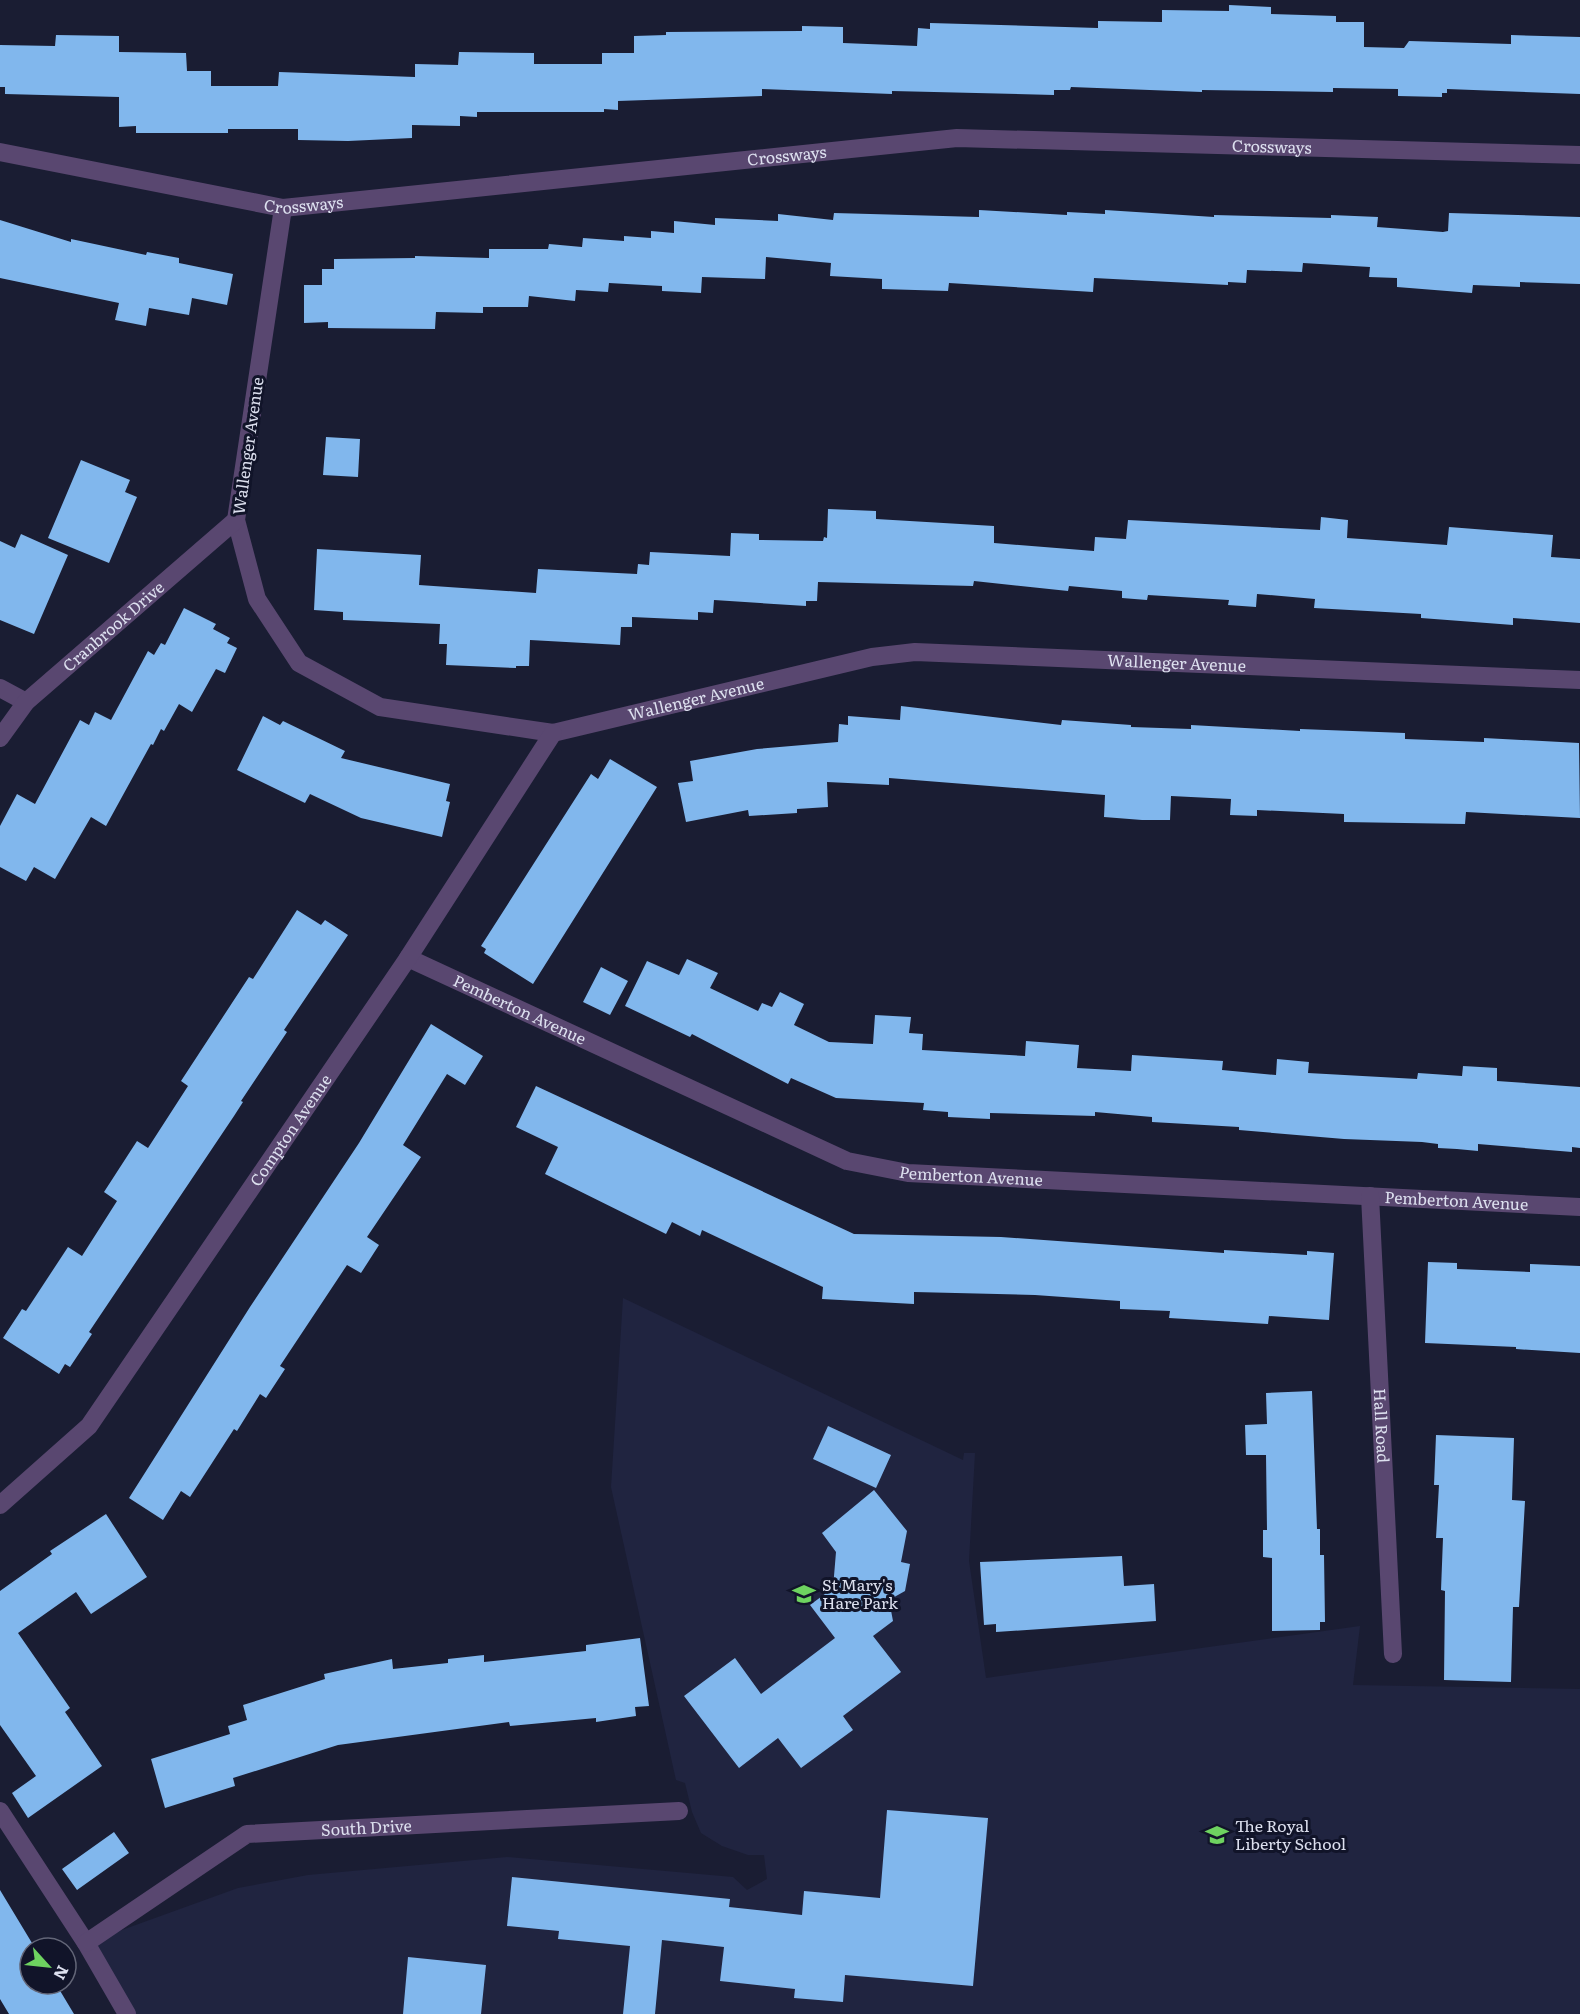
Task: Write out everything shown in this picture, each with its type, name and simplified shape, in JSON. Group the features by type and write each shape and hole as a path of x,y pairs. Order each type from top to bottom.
{"street":[{"name":"Crossways","path":"0,152 283,208 957,138 1580,155"},
{"name":"Wallenger Avenue","path":"283,208 236,520 257,599 298,663 380,707 552,733 872,657 915,652 1580,680"},
{"name":"Cranbrook Drive","path":"0,738 26,702 236,520"},
{"path":"0,688 26,702"},
{"name":"Compton Avenue","path":"0,1505 89,1426 408,958 552,733"},
{"name":"Pemberton Avenue","path":"408,958 847,1161 908,1173 1580,1207"},
{"name":"Hall Road","path":"1370,1196 1393,1654"},
{"path":"0,1811 86,1943 127,2014"},
{"name":"South Drive","path":"86,1943 247,1834 679,1811"}],"shaded area":[{"name":"The Royal Liberty School","path":"623,1298 963,1460 964,1453 975,1453 969,1561 986,1678 1360,1626 1353,1685 1580,1689 1580,2014 127,2014 86,1943 238,1888 308,1875 507,1857 733,1877 747,1890 767,1879 764,1855 748,1855 722,1846 701,1833 692,1812 685,1783 676,1780 611,1487"}],"building":[{"path":"1229,5 1271,7 1271,14 1336,16 1336,22 1364,22 1364,47 1404,48 1409,41 1511,44 1511,35 1580,37 1580,94 1447,89 1447,93 1442,93 1442,97 1398,96 1398,89 1333,88 1333,92 1202,90 1202,92 1071,87 1070,90 1054,90 1054,95 892,91 892,94 762,89 762,96 618,101 618,110 604,109 604,112 477,112 477,117 460,116 460,126 412,125 412,138 348,141 298,140 298,129 228,129 228,133 136,133 136,126 119,127 119,97 5,94 5,87 0,87 0,45 55,46 56,35 119,36 119,52 186,53 187,71 211,71 211,86 278,86 279,72 415,77 415,64 458,65 459,52 534,53 534,64 602,64 602,53 634,53 634,36 666,35 666,32 802,31 802,26 843,27 843,43 917,46 918,28 930,29 930,23 1098,28 1098,21 1162,22 1162,10 1229,11"},
{"path":"979,210 1067,215 1067,212 1105,214 1105,210 1214,217 1214,215 1331,218 1331,215 1378,217 1377,227 1443,232 1448,231 1449,213 1580,217 1580,284 1520,282 1520,287 1473,285 1472,293 1397,287 1397,278 1369,277 1370,267 1303,263 1302,272 1247,270 1246,283 1228,282 1228,285 1094,278 1093,292 949,283 948,291 882,289 882,279 830,276 831,263 766,257 765,279 702,277 701,293 662,291 662,286 609,283 608,292 576,290 575,301 529,296 528,307 483,307 483,313 436,312 435,329 328,328 328,322 304,323 304,285 322,285 322,269 334,269 334,259 415,258 415,256 489,258 489,249 548,249 549,244 582,247 583,238 624,241 624,236 651,238 651,231 674,233 674,221 715,225 715,218 778,221 778,214 833,220 834,213 979,217"},
{"path":"0,220 71,242 71,239 146,255 147,252 179,258 179,263 233,274 227,305 192,298 189,315 149,308 146,326 115,320 119,303 0,278"},
{"path":"326,437 360,439 358,477 323,475"},
{"path":"81,460 130,480 125,492 137,497 109,563 48,538"},
{"path":"828,509 876,511 876,519 994,526 994,543 1094,551 1095,537 1126,539 1128,520 1320,530 1321,517 1348,520 1347,538 1447,545 1449,527 1553,535 1551,557 1580,559 1580,623 1513,618 1513,625 1421,618 1421,614 1314,608 1315,599 1257,594 1256,607 1228,605 1229,600 1148,595 1147,600 1122,598 1122,591 1069,586 1068,591 974,581 973,586 818,582 817,601 806,601 806,606 714,600 713,613 698,612 698,620 632,617 632,627 621,627 620,645 530,640 529,666 516,666 516,668 446,665 447,644 439,644 440,624 343,620 343,612 314,610 317,549 421,555 419,585 536,593 538,569 637,574 638,564 649,565 650,552 730,556 731,533 759,534 759,540 823,541 824,537 827,538"},
{"path":"21,534 68,555 34,634 0,620 0,541 15,548"},
{"path":"184,608 216,624 213,629 230,638 227,643 237,648 225,673 216,669 192,712 179,704 164,731 161,729 153,745 151,744 106,826 91,817 55,879 34,867 26,881 0,867 0,826 17,794 35,804 80,720 89,725 95,712 111,720 148,651 154,655 161,643 165,645"},
{"path":"901,706 1061,725 1062,720 1131,725 1131,727 1191,729 1191,725 1300,731 1300,729 1405,733 1405,739 1484,742 1484,738 1579,743 1580,818 1466,812 1465,824 1344,822 1344,814 1257,810 1257,816 1230,815 1231,799 1171,796 1170,820 1142,820 1104,817 1105,795 889,778 889,785 827,782 828,807 797,809 797,813 749,816 748,810 686,822 678,783 693,781 690,761 757,749 838,742 839,724 848,725 848,716 900,720"},
{"path":"263,716 280,725 283,721 345,751 341,758 450,784 446,801 450,802 442,837 361,818 310,794 305,803 237,770"},
{"path":"610,759 657,787 533,984 484,953 486,949 481,946 591,774 598,779"},
{"path":"297,910 321,925 325,920 348,935 284,1030 287,1032 241,1101 243,1102 234,1116 89,1332 92,1334 70,1367 65,1364 59,1374 3,1338 22,1309 26,1311 68,1247 82,1256 117,1201 104,1192 137,1141 148,1148 188,1086 181,1081 249,977 253,979"},
{"path":"687,959 718,973 710,988 758,1011 762,1003 772,1007 780,992 804,1004 794,1025 829,1042 873,1044 875,1015 911,1017 909,1033 923,1034 922,1050 1025,1056 1026,1041 1079,1045 1077,1068 1131,1071 1132,1055 1223,1061 1222,1070 1276,1075 1277,1059 1309,1062 1308,1073 1417,1079 1418,1073 1462,1076 1463,1066 1497,1068 1497,1081 1580,1087 1580,1148 1572,1147 1572,1152 1478,1144 1478,1151 1438,1148 1438,1144 1422,1142 1344,1139 1239,1130 1239,1127 1152,1122 1152,1117 1095,1112 1095,1116 990,1113 990,1119 948,1117 948,1112 923,1110 924,1103 836,1098 791,1078 788,1084 692,1034 690,1037 625,1006 647,961 679,975"},
{"path":"601,967 628,981 610,1015 583,1002"},
{"path":"431,1024 483,1056 465,1085 447,1074 403,1145 421,1157 367,1237 379,1245 361,1273 347,1265 280,1366 285,1369 266,1398 260,1394 237,1431 234,1429 190,1497 181,1491 163,1520 129,1498 250,1307 359,1143"},
{"path":"536,1086 854,1234 1001,1237 1224,1253 1224,1250 1307,1255 1307,1251 1334,1253 1329,1320 1269,1316 1268,1324 1169,1318 1170,1311 1120,1309 1120,1301 1035,1295 914,1292 914,1304 822,1299 823,1287 702,1230 700,1236 672,1222 666,1234 545,1174 558,1147 516,1127"},
{"path":"1428,1262 1457,1263 1457,1269 1530,1272 1530,1264 1580,1266 1580,1353 1516,1349 1516,1347 1425,1343"},
{"path":"1312,1391 1317,1529 1320,1529 1320,1555 1324,1555 1325,1622 1320,1622 1320,1630 1272,1631 1272,1558 1263,1557 1263,1530 1267,1530 1266,1455 1246,1455 1245,1425 1267,1424 1266,1393"},
{"path":"828,1426 891,1455 876,1488 813,1459"},
{"path":"1436,1435 1514,1438 1512,1500 1525,1501 1519,1607 1513,1607 1511,1682 1444,1680 1445,1591 1441,1590 1443,1538 1436,1538 1439,1485 1434,1485"},
{"path":"874,1490 907,1531 901,1562 910,1564 905,1591 889,1600 893,1621 873,1636 901,1672 843,1716 853,1730 801,1768 778,1738 739,1768 684,1696 735,1658 761,1694 835,1638 810,1605 833,1588 836,1552 822,1533"},
{"path":"106,1514 147,1577 91,1614 76,1592 18,1633 70,1708 65,1712 102,1766 28,1818 12,1793 36,1776 0,1725 0,1591 52,1554 50,1551"},
{"path":"1122,1556 1124,1586 1154,1584 1156,1621 996,1632 996,1624 984,1625 980,1562"},
{"path":"640,1638 649,1706 635,1707 636,1716 596,1722 596,1718 510,1726 509,1722 338,1745 233,1778 235,1786 165,1808 151,1759 230,1734 228,1726 247,1720 243,1705 325,1679 324,1674 392,1659 393,1669 448,1663 448,1659 484,1655 484,1662 586,1651 586,1645"},
{"path":"887,1810 988,1818 973,1986 845,1975 843,2002 794,1998 795,1989 720,1981 724,1947 662,1940 655,2014 623,2014 630,1946 558,1939 559,1931 507,1926 512,1877 730,1899 729,1907 802,1915 804,1891 880,1898"},
{"path":"114,1832 129,1853 77,1890 62,1869"},
{"path":"0,1890 28,1936 18,1936 18,1996 63,1996 74,2014 9,2014 0,1999"},
{"path":"408,1957 486,1965 481,2014 403,2014"}],"place":[{"name":"St Mary's Hare Park","path":"804,1594"},
{"name":"The Royal Liberty School","path":"1217,1835"}]}
